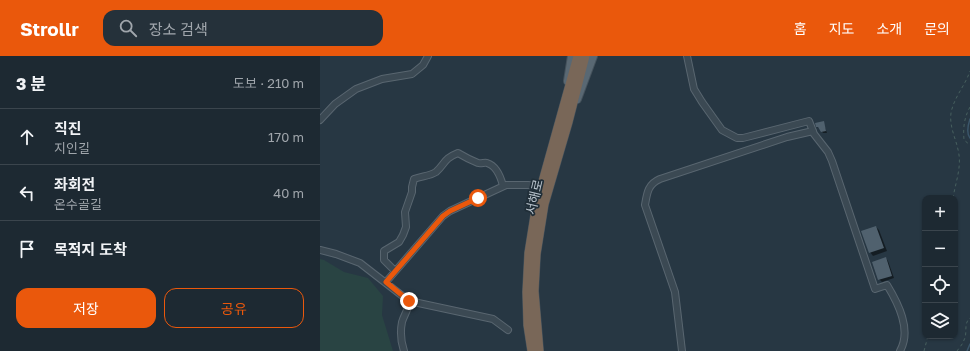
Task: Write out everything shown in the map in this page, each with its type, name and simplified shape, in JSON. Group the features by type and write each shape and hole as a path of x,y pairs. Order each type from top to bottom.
{"highway":[{"path":"563,113 578,56"},
{"path":"568,122 585,56"},
{"name":"서해로","path":"532,351 528,325 527,292 529,253 537,203 563,113"},
{"name":"서해로","path":"539,351 534,291 536,254 544,204 568,122"}],"main road":[{"name":"서해로","path":"563,113 572,56"},
{"name":"서해로","path":"568,122 590,68 593,56"}],"street":[{"path":"320,120 335,104 356,89 382,79 412,74 423,65 428,56"},
{"path":"687,56 694,89 722,130 737,138 743,138 809,121 818,140 828,152 832,161 875,289 887,285 894,297 902,318 905,334 903,346 900,351"},
{"path":"682,351 675,292 645,205 646,196 650,188 654,182 660,179 812,128"},
{"path":"395,271 384,260 384,251 399,242 403,235 406,226 405,212 412,192 414,179 429,176 436,172 445,160 458,153 476,162 487,163 492,166 501,178 503,186"},
{"path":"386,282 443,216 450,211 503,186 528,185 542,187"},
{"path":"320,250 360,263 409,301 493,319 508,330"},
{"path":"404,351 401,341 402,322 409,307 409,301"}],"path":[{"path":"953,195 959,157 951,124 951,113 957,95 966,82 970,70"},
{"path":"970,107 965,116 963,130 964,140 970,145"},
{"path":"957,351 965,340 967,320 970,318"},
{"path":"924,351 927,339"}],"green space":[{"path":"320,259 344,272 368,278 383,296 382,315 393,351 320,351"}],"building":[{"path":"824,121 826,131 821,132 818,127 816,127 815,123"},
{"path":"876,226 884,248 869,253 861,231"},
{"path":"886,257 892,276 878,280 872,262"}],"waterway":[{"path":"970,119 968,126 970,138"},
{"path":"967,351 970,344"}],"route":[{"path":"409,301 386,282 443,216 450,211 478,198"}]}
